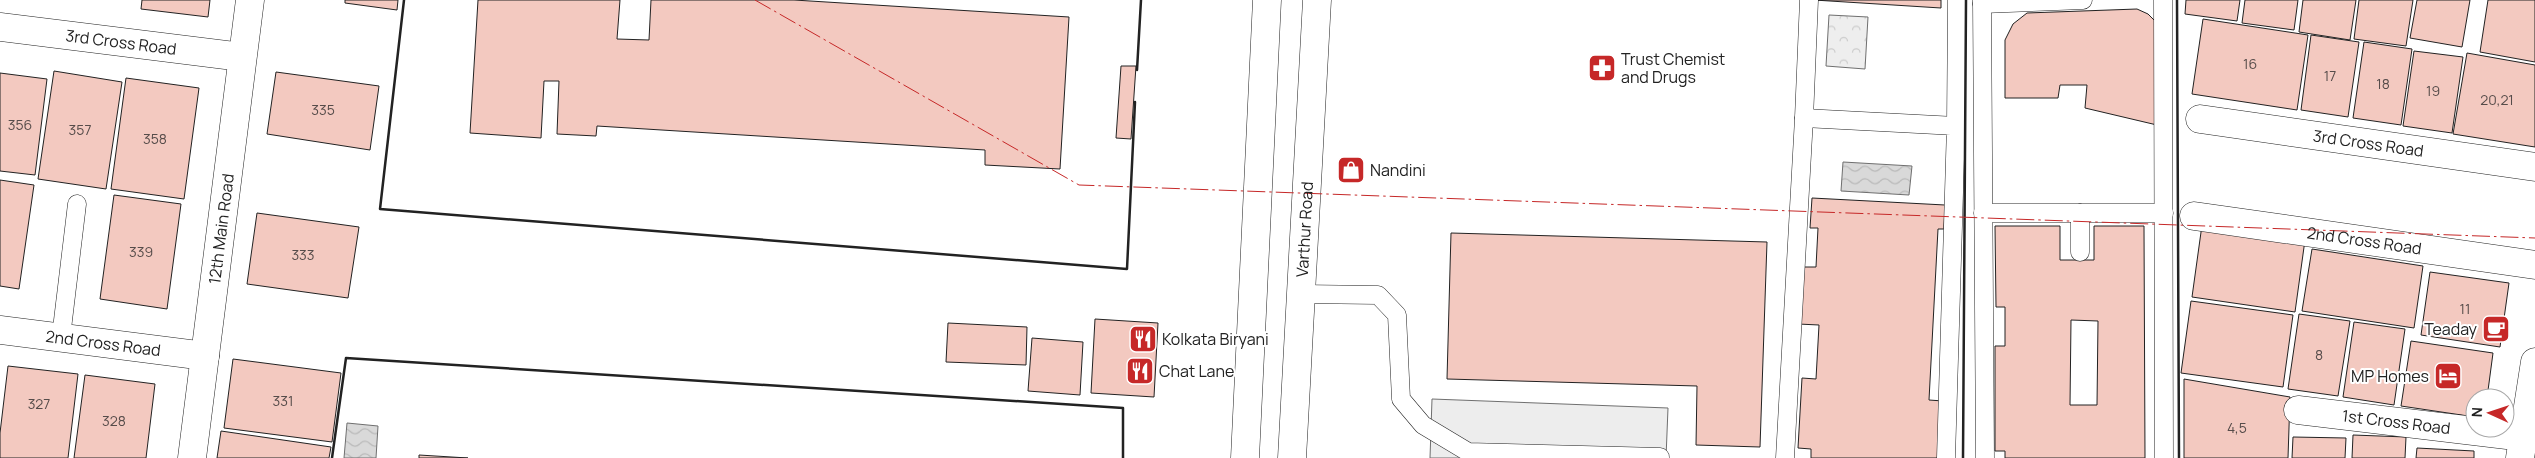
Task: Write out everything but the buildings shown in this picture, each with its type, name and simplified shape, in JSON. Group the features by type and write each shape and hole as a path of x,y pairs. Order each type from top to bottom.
{"street":[{"name":"12th Main Road","path":"192,458 250,0"},
{"path":"1245,458 1267,0"},
{"name":"Varthur Road","path":"1292,458 1318,0"},
{"name":"3rd Cross Road","path":"0,27 242,57"},
{"name":"3rd Cross Road","path":"2200,119 2535,167"},
{"name":"2nd Cross Road","path":"2194,216 2535,265"},
{"name":"2nd Cross Road","path":"0,330 205,356"},
{"path":"2522,448 2535,362"},
{"name":"1st Cross Road","path":"2298,410 2522,448"}],"lane":[{"path":"1785,458 1809,0"},
{"path":"1946,458 1956,126 1957,0"},
{"path":"1985,458 1982,2 2083,0"},
{"path":"2163,0 2164,458"},
{"path":"1804,118 1956,126"},
{"path":"61,338 77,204"},
{"path":"1984,212 2164,214"},
{"path":"2080,213 2080,252"},
{"path":"1302,294 1378,295 1398,315 1401,398 1423,425 1468,452 1660,457"}],"green space":[{"path":"1829,15 1868,17 1865,69 1826,66"}],"shaded area":[{"path":"1432,399 1668,408 1666,458 1430,458"}],"water":[{"path":"1843,162 1912,166 1909,195 1841,191"},
{"path":"347,423 378,426 376,458 344,458"}],"wall":[{"path":"404,0 380,209 1127,269 1135,102"},
{"path":"1137,70 1141,0"},
{"path":"1963,458 1966,0"},
{"path":"2177,0 2179,458"},
{"path":"332,458 346,358 1123,408 1123,458"}],"power":[{"path":"755,0 1079,185 2535,238"}],"place":[{"name":"Trust Chemist and Drugs","path":"1602,68"},
{"name":"Nandini","path":"1351,170"},
{"name":"Teaday","path":"2496,329"},
{"name":"Kolkata Biryani","path":"1143,339"},
{"name":"Chat Lane","path":"1140,371"},
{"name":"MP Homes","path":"2448,376"}]}
